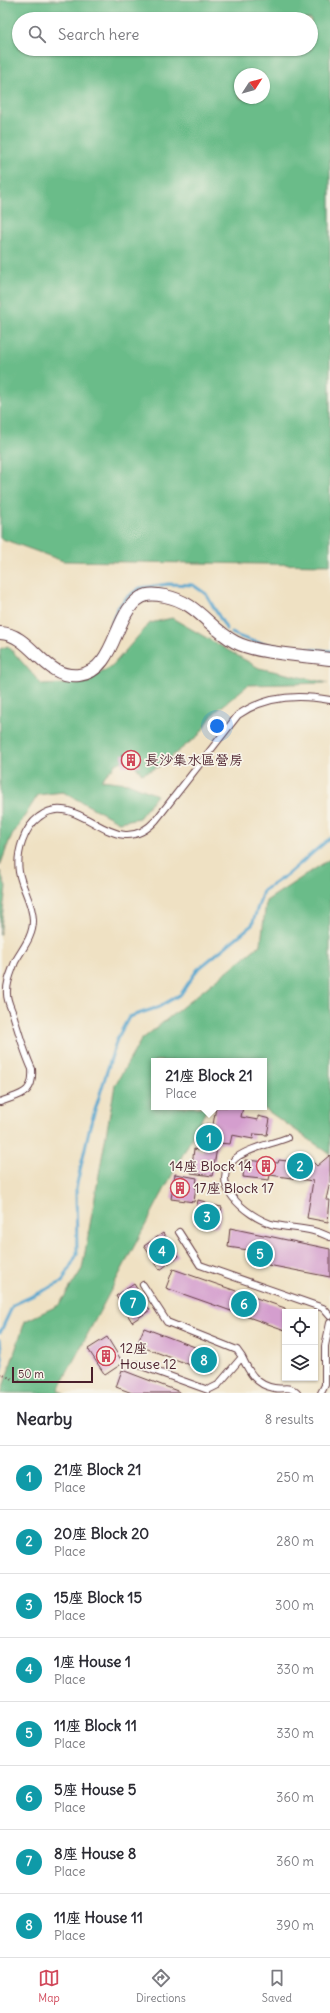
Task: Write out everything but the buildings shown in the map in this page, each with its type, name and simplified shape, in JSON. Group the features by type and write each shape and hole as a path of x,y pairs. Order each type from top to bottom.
{"street":[{"path":"5,633 48,666 67,675 80,675 92,671 107,655 132,604 147,595 165,596 189,604 234,642 254,649 330,659"}],"lane":[{"path":"0,1102 22,1095 28,1090 33,1081 32,1069 7,995 9,977 32,932 32,907 19,871 23,839 29,825 39,816 49,811 63,809 118,835 137,835 148,829 156,820 238,715 249,708 282,698 316,697 330,700"},
{"path":"287,1138 237,1158 226,1171 225,1180 227,1189 237,1203 256,1217 270,1223 314,1230 330,1237"},
{"path":"179,1232 200,1265 323,1308 330,1316"},
{"path":"143,1285 167,1322 237,1350 251,1376 273,1391 287,1387 297,1393"},
{"path":"320,1393 325,1385 325,1346 330,1323"},
{"path":"136,1364 208,1390 218,1385 242,1357"}],"path":[{"path":"0,1374 21,1382"}],"green space":[{"path":"0,0 330,0 330,565 63,561 0,538"},
{"path":"172,618 259,668 328,683 248,685 214,713 199,735 158,767 142,774 129,758 116,764 101,780 128,783 157,795 139,818 119,822 63,792 38,795 10,839 0,866 0,649 8,646 42,685 83,683 111,667 150,623"},
{"path":"330,859 330,1154 266,1110 267,1058 151,1058 151,1110 206,1110 58,1390 65,1393 1,1393 25,1321 59,1305 82,1269 115,1085 141,1040 261,944 266,901"},
{"path":"0,871 6,887 0,935"}],"waterway":[{"path":"91,664 103,648 117,609 127,597 140,588 168,584 193,585 206,594 227,630"},
{"path":"232,633 255,642 293,648 330,651"},
{"path":"0,1333 13,1305 62,1282 77,1254 76,1188 90,1126 117,1039 129,1017 159,1007 181,994 197,970 252,925 263,891 288,874 330,838"},
{"path":"0,1340 3,1365 0,1374"}],"place":[{"name":"長沙集水區營房","path":"131,760"},
{"name":"21座 Block 21","path":"209,1138"},
{"name":"14座 Block 14","path":"266,1166"},
{"name":"20座 Block 20","path":"300,1166"},
{"name":"17座 Block 17","path":"180,1188"},
{"name":"15座 Block 15","path":"207,1217"},
{"name":"1座 House 1","path":"162,1251"},
{"name":"11座 Block 11","path":"260,1254"},
{"name":"8座 House 8","path":"133,1303"},
{"name":"5座 House 5","path":"244,1304"},
{"name":"12座 House 12","path":"106,1356"},
{"name":"11座 House 11","path":"204,1360"}]}
